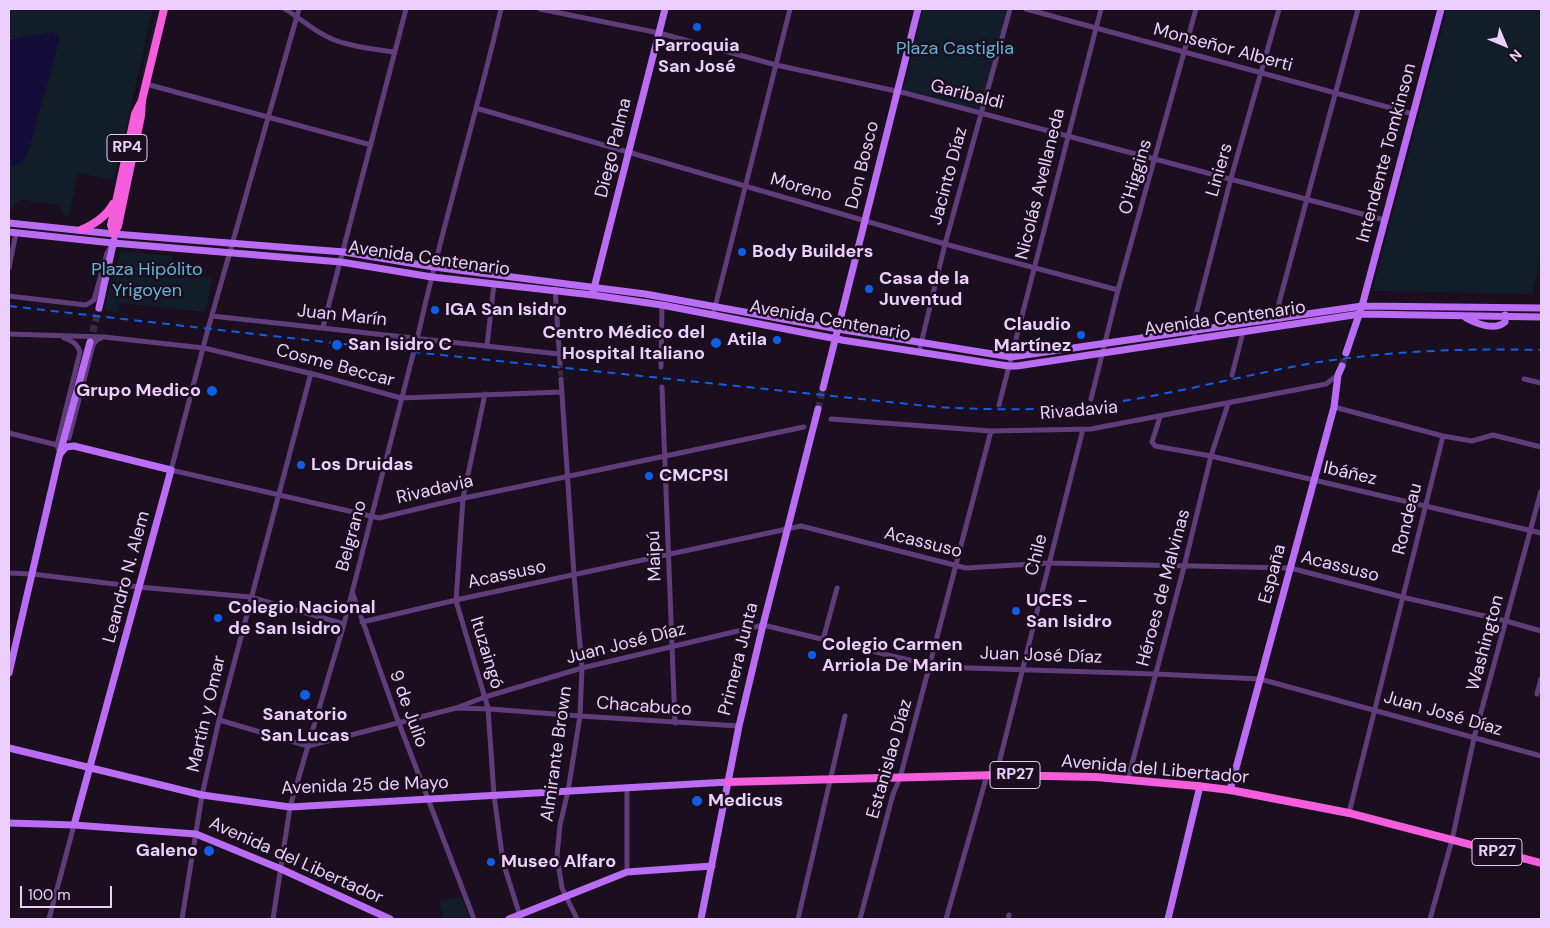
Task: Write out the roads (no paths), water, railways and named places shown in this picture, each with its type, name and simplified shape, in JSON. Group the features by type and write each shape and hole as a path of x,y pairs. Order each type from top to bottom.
{"main road":[{"name":"RP4","path":"99,308 141,116 142,100 164,9"},
{"name":"Diego Palma","path":"593,292 665,9"},
{"name":"Don Bosco","path":"838,330 918,9"},
{"name":"Intendente Tomkinson","path":"1362,306 1441,9"},
{"name":"RP4","path":"114,234 111,225 135,114 142,100"},
{"path":"81,230 104,217 117,197"},
{"name":"Avenida Centenario","path":"9,223 114,234 344,252 593,292 836,339 1008,366 1360,314 1464,316 1479,325 1499,326 1505,322 1505,317"},
{"name":"Avenida Centenario","path":"12,232 113,243 341,262 432,277 494,284 555,287"},
{"name":"Avenida Centenario","path":"593,292 645,294 838,330 1011,357 1362,306 1541,308"},
{"path":"1346,353 1362,306"},
{"path":"1505,308 1505,317 1541,317"},
{"path":"823,388 838,330"},
{"path":"9,673 60,454 90,342"},
{"name":"España","path":"1230,790 1334,407 1338,375 1342,366"},
{"name":"Primera Junta","path":"701,919 739,726 818,409"},
{"path":"60,454 66,447 74,446 69,438 68,424"},
{"name":"Rivadavia","path":"74,446 171,470"},
{"name":"Leandro N. Alem","path":"74,825 171,470"},
{"name":"Avenida 25 de Mayo","path":"9,748 202,795 290,807 728,782"},
{"name":"Avenida del Libertador","path":"728,782 996,775 1096,777 1200,786 1349,812 1541,863"},
{"path":"1168,919 1200,786"},
{"name":"Avenida del Libertador","path":"9,823 74,825 196,834 281,869 390,919"},
{"path":"509,919 520,917 627,872 712,866"}],"street":[{"path":"286,9 334,40 364,48 394,52"},
{"name":"Leandro N. Alem","path":"171,470 212,316 299,9"},
{"path":"323,327 406,9"},
{"name":"Belgrano","path":"273,919 290,807 344,624 501,9"},
{"name":"Garibaldi","path":"540,9 659,33 776,65 897,91 1385,220"},
{"path":"713,315 790,9"},
{"name":"Jacinto Díaz","path":"920,352 945,244 1010,9"},
{"name":"Monseñor Alberti","path":"1026,9 1413,114"},
{"name":"Nicolás Avellaneda","path":"1008,366 1101,9"},
{"name":"O'Higgins","path":"1103,352 1118,290 1196,9"},
{"name":"Liniers","path":"1195,339 1194,322 1231,178 1279,9"},
{"path":"1281,327 1279,303 1358,9"},
{"path":"146,84 371,145"},
{"name":"Moreno","path":"476,108 945,244 1118,290"},
{"path":"9,268 12,232"},
{"path":"9,296 86,305 94,300 106,253 113,243"},
{"path":"487,346 494,284"},
{"path":"555,287 560,362"},
{"path":"661,367 662,306"},
{"name":"Juan Marín","path":"212,316 559,354"},
{"path":"1232,375 1243,332"},
{"name":"Cosme Beccar","path":"9,334 104,337 204,348 401,398 562,392"},
{"path":"59,336 78,345 80,352 57,444 60,454"},
{"path":"69,438 93,345 97,340 104,337"},
{"path":"1091,399 1103,352"},
{"path":"999,405 1008,366"},
{"name":"Martín y Omar","path":"182,919 202,795 219,720 250,597 280,495 311,374"},
{"name":"Rivadavia","path":"831,419 991,431 1091,429 1326,384 1338,375"},
{"name":"Almirante Brown","path":"561,379 582,668 580,716 568,791 560,825 557,856 562,888 577,919"},
{"path":"1524,379 1541,383"},
{"path":"1326,384 1335,393"},
{"name":"Maipú","path":"662,387 675,723"},
{"name":"Ituzaingó","path":"485,394 463,498 456,601 488,708 494,794 503,862 520,917"},
{"name":"Héroes de Malvinas","path":"1128,779 1211,456 1228,404"},
{"path":"1334,407 1443,436 1472,441 1493,434 1541,447"},
{"name":"Ibáñez","path":"1160,417 1153,444 1155,446 1211,456 1541,533"},
{"name":"Rivadavia","path":"171,470 371,518 379,518 463,498 804,427"},
{"name":"Chile","path":"996,775 1083,429"},
{"name":"Estanislao Díaz","path":"860,919 893,794 900,778 991,431"},
{"path":"9,433 57,444"},
{"name":"Rondeau","path":"1349,812 1443,436"},
{"name":"Washington","path":"1430,919 1452,840 1474,738 1541,491"},
{"name":"Acassuso","path":"362,622 801,526 966,568 1049,563 1290,568 1541,631"},
{"path":"9,574 32,574 139,587 250,597 344,624"},
{"path":"823,640 837,588"},
{"name":"9 de Julio","path":"352,591 399,723 474,919"},
{"name":"Juan José Díaz","path":"456,708 485,697 582,668 763,625 929,666 1260,679 1541,756"},
{"path":"1537,694 1541,679"},
{"name":"Chacabuco","path":"308,746 456,708 488,708 675,723 739,726"},
{"path":"798,919 845,716"},
{"path":"219,720 308,746"},
{"path":"946,919 987,775"},
{"path":"627,788 627,872"},
{"name":"Leandro N. Alem","path":"49,919 74,825"}],"tunnel":[{"path":"90,342 99,308"},
{"path":"1342,366 1346,353"},
{"path":"560,363 561,379"},
{"path":"818,409 823,388"}],"railway":[{"path":"9,306 413,352 937,407 979,409 1041,409 1103,404 1319,362 1374,355 1485,349 1541,350"}],"place":[{"name":"Parroquia San José","path":"697,27"},
{"name":"Body Builders","path":"742,252"},
{"name":"Casa de la Juventud","path":"869,289"},
{"name":"IGA San Isidro","path":"435,310"},
{"name":"Claudio Martínez","path":"1081,335"},
{"name":"Atila","path":"777,340"},
{"name":"Centro Médico del Hospital Italiano","path":"716,343"},
{"name":"San Isidro C","path":"337,345"},
{"name":"Grupo Medico","path":"212,391"},
{"name":"Los Druidas","path":"301,465"},
{"name":"CMCPSI","path":"649,476"},
{"name":"UCES - San Isidro","path":"1016,611"},
{"name":"Colegio Nacional de San Isidro","path":"218,618"},
{"name":"Colegio Carmen Arriola De Marin","path":"812,655"},
{"name":"Sanatorio San Lucas","path":"305,695"},
{"name":"Medicus","path":"697,801"},
{"name":"Galeno","path":"209,851"},
{"name":"Museo Alfaro","path":"491,862"}],"park label":[{"name":"Plaza Castiglia","path":"955,49"},
{"name":"Plaza Hipólito Yrigoyen","path":"147,280"}]}
